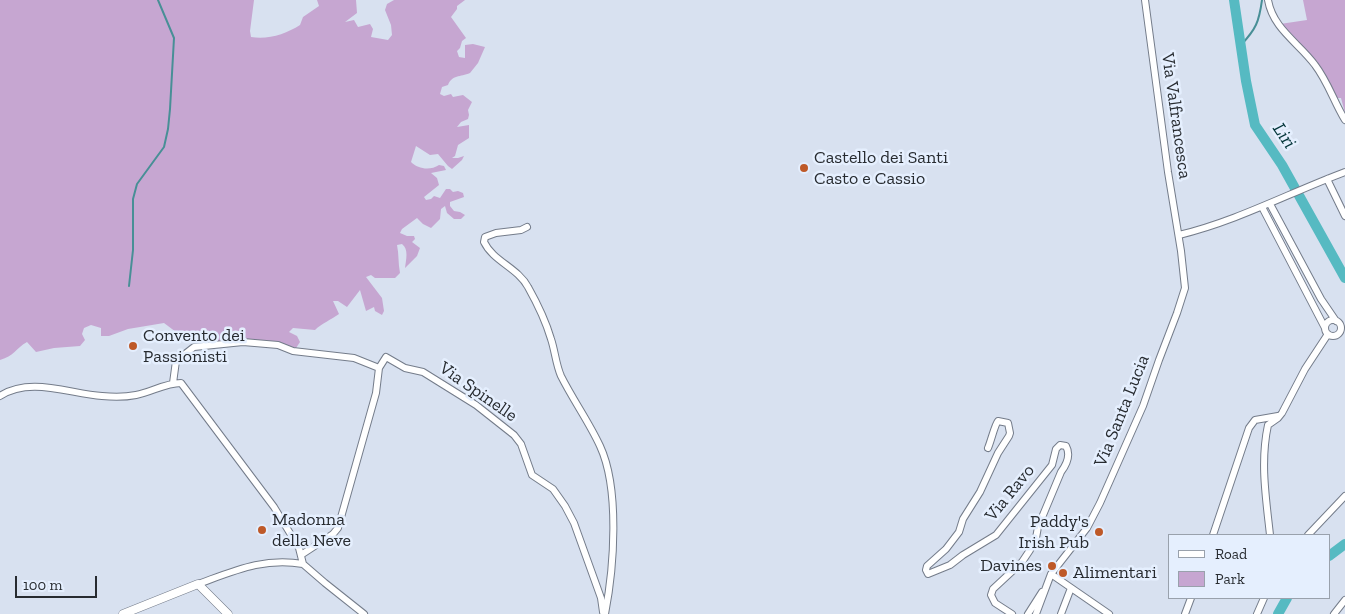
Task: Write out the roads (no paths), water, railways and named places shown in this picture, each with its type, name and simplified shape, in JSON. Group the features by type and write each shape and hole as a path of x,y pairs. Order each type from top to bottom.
{"street":[{"name":"Via Valfrancesca","path":"1145,0 1178,235"},
{"path":"1268,0 1272,15 1279,26 1314,64 1345,120"},
{"path":"1178,235 1208,228 1283,199 1345,172"},
{"path":"1327,179 1345,216"},
{"path":"1270,204 1321,299 1345,334"},
{"path":"1262,207 1327,331 1333,336 1338,334 1341,330 1339,323"},
{"path":"527,226 521,230 496,232 485,238 484,242 487,248 518,274 528,286 551,337 560,374 600,446 606,462 610,480 612,519 610,570 604,614"},
{"name":"Via Santa Lucia","path":"1047,586 1051,574 1087,528 1100,503 1143,406 1178,313 1185,288 1178,235"},
{"path":"1270,534 1264,473 1264,454 1268,425 1280,416 1327,331 1329,321 1339,323"},
{"path":"173,383 176,361 194,347 243,342 278,346 293,351 354,358 379,368 376,393 338,528 333,534 301,555"},
{"name":"Via Spinelle","path":"379,368 386,357 405,368 423,372 476,405 514,435 520,444 532,475 550,486 558,494 569,512 601,598 604,614"},
{"path":"0,396 27,387 55,387 102,396 136,395 173,383 181,383 274,507 301,555 303,564"},
{"path":"1213,534 1251,425 1255,420 1280,416"},
{"name":"Via Ravo","path":"988,448 994,433 995,423 998,421 1008,423 1010,434 998,453 959,532 946,549 927,566 926,570 928,574 950,565 962,555 996,535 1052,465 1056,449 1060,445 1066,446 1068,455 1066,465 1061,472 1038,527 1036,538 1022,562 993,590 991,595 995,603 1012,614"},
{"path":"1309,534 1345,496"},
{"path":"123,614 234,571 271,561 303,564 364,614"},
{"path":"1051,574 1109,614"},
{"path":"198,584 228,614"},
{"path":"1028,614 1047,586"},
{"path":"1036,614 1047,586"},
{"path":"1061,614 1071,588"},
{"path":"1185,614 1191,599"},
{"path":"1257,614 1264,599"},
{"path":"1334,614 1345,600"}],"waterway":[{"path":"129,286 133,250 133,199 137,184 164,147 168,129 174,38 158,0"},
{"name":"Liri","path":"1234,0 1246,81 1255,125 1282,165 1345,278"},
{"path":"1241,45 1256,25 1262,0"},
{"name":"Liri","path":"1330,555 1345,544"},
{"name":"Liri","path":"1278,614 1286,599"}],"place":[{"name":"Castello dei Santi Casto e Cassio","path":"804,168"},
{"name":"Convento dei Passionisti","path":"133,346"},
{"name":"Madonna della Neve","path":"262,530"},
{"name":"Paddy's Irish Pub","path":"1099,532"},
{"name":"Davines","path":"1052,566"},
{"name":"Alimentari","path":"1063,573"}]}
